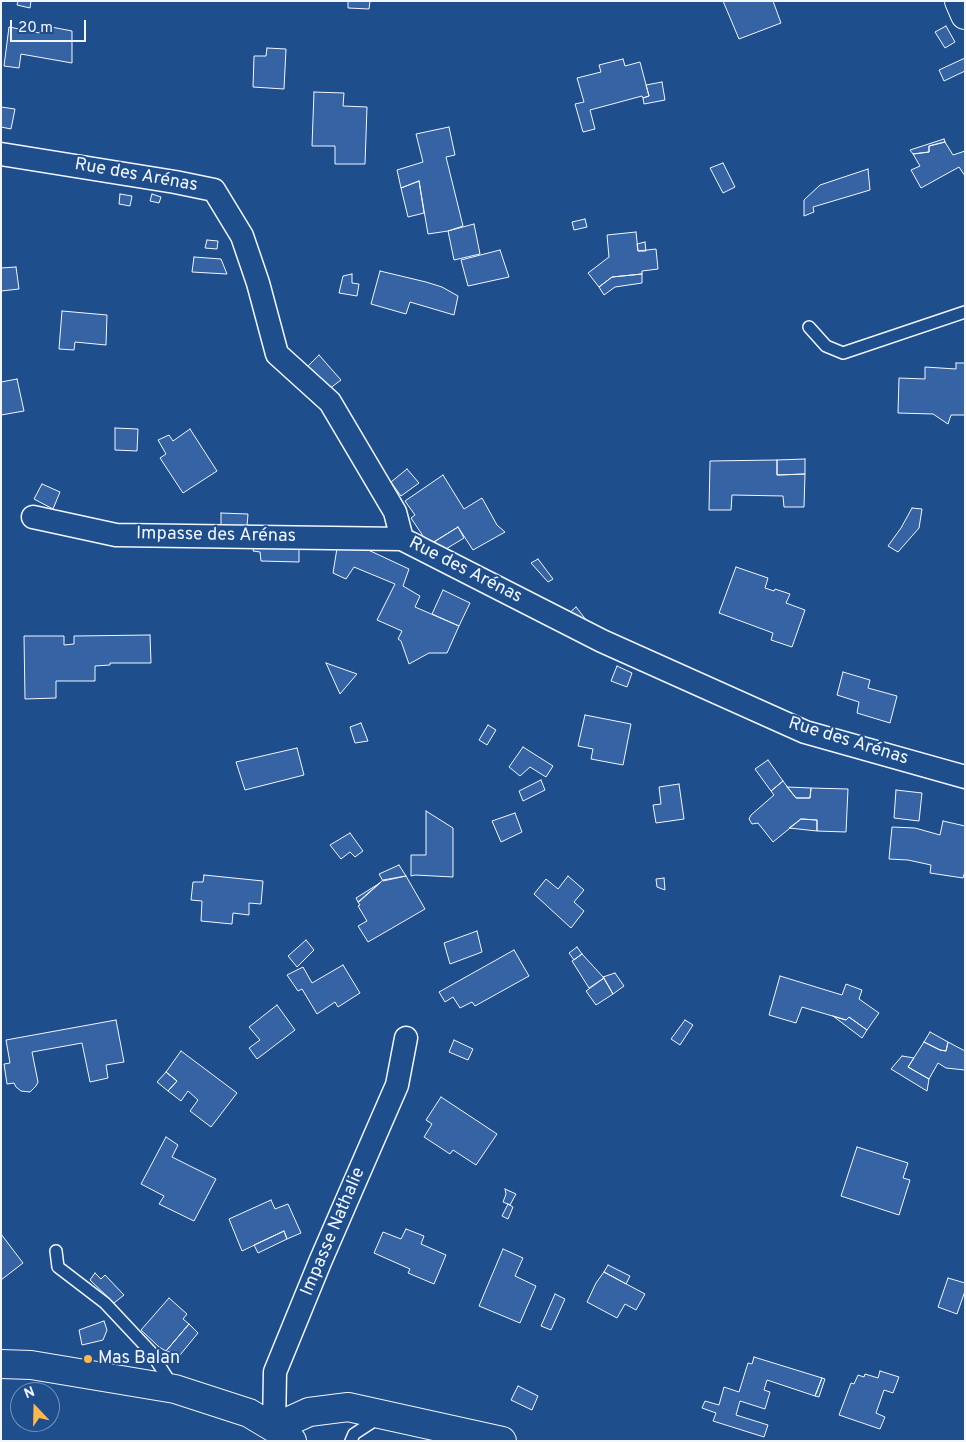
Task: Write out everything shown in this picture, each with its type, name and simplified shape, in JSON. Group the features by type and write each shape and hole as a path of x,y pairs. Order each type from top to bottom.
{"main road":[{"path":"959,1 965,15"},
{"path":"1,1364 31,1365 174,1388 249,1413 283,1434 308,1412 348,1407 502,1441"}],"street":[{"name":"Rue des Arénas","path":"1,154 166,180 214,190 242,236 258,283 277,354 330,402 395,512 402,539 602,641 805,732 965,777"},
{"name":"Impasse des Arénas","path":"33,517 116,535 402,539"},
{"name":"Impasse Nathalie","path":"283,1434 274,1372 397,1085 406,1038"}],"lane":[{"path":"809,327 826,346 843,352 965,312"},
{"path":"56,1251 58,1267 105,1303 150,1351 174,1388"},
{"path":"351,1441 354,1434 382,1415"}],"building":[{"path":"18,1 31,1 30,8 17,5"},
{"path":"348,1 370,1 369,9 348,8"},
{"path":"723,1 773,1 781,23 739,39"},
{"path":"41,25 72,31 72,63 21,54 19,68 4,66 9,27 40,33"},
{"path":"946,26 955,42 945,48 935,32"},
{"path":"267,48 286,49 284,89 253,87 254,56 266,56"},
{"path":"965,58 965,71 944,81 939,70"},
{"path":"623,59 625,66 640,62 649,96 643,98 642,96 590,110 595,129 583,132 575,104 584,102 577,78 601,72 599,65"},
{"path":"662,82 665,100 644,104 643,98 649,96 646,85"},
{"path":"314,92 344,93 343,106 367,107 365,164 335,164 335,146 312,146"},
{"path":"1,107 15,109 11,129 1,127"},
{"path":"449,127 455,155 446,157 463,226 448,231 428,234 419,181 401,188 397,170 423,162 416,134"},
{"path":"944,139 945,142 929,146 929,152 913,154 910,150"},
{"path":"945,142 953,155 965,151 965,176 959,167 921,188 911,170 920,166 913,154 929,152 929,146"},
{"path":"723,163 735,187 723,193 710,168"},
{"path":"868,169 870,190 813,207 814,212 804,216 804,200 820,185"},
{"path":"419,181 424,213 408,217 401,188"},
{"path":"120,194 132,196 130,206 119,204"},
{"path":"152,194 161,197 159,203 150,201"},
{"path":"585,219 587,227 574,230 572,222"},
{"path":"474,224 480,254 454,260 448,231"},
{"path":"636,232 638,251 656,249 658,269 642,271 642,274 612,277 599,287 588,273 609,257 607,235"},
{"path":"207,240 218,241 217,249 205,248"},
{"path":"645,242 646,251 638,251 637,244"},
{"path":"500,250 509,277 468,286 461,260"},
{"path":"194,257 221,259 227,274 192,272"},
{"path":"16,267 19,289 1,291 1,268"},
{"path":"380,271 442,287 458,296 454,315 410,302 406,314 371,304"},
{"path":"352,274 352,283 359,284 357,296 339,293 343,276"},
{"path":"642,274 642,283 615,287 604,295 599,287 612,277"},
{"path":"62,311 107,315 106,345 75,342 74,350 59,349"},
{"path":"319,355 341,380 329,389 308,366"},
{"path":"956,363 965,363 965,415 951,415 948,424 933,414 898,413 899,378 925,379 925,367 956,369"},
{"path":"17,379 24,411 1,415 1,382"},
{"path":"115,428 138,429 137,451 115,450"},
{"path":"190,429 217,471 183,493 160,458 166,454 158,440 169,435 173,441"},
{"path":"805,459 805,474 777,475 777,460"},
{"path":"777,460 777,475 805,474 804,507 784,507 783,496 732,495 731,510 709,510 710,461"},
{"path":"407,469 419,483 401,496 391,482"},
{"path":"443,475 464,509 482,498 497,525 505,532 473,550 458,527 429,545 411,518 415,515 405,501"},
{"path":"42,484 60,492 53,509 34,499"},
{"path":"912,508 922,509 919,528 898,552 888,546"},
{"path":"221,513 248,514 247,526 221,526"},
{"path":"458,527 464,538 436,555 429,545"},
{"path":"255,540 299,541 299,562 261,561 260,552 253,551"},
{"path":"349,541 409,569 403,586 420,596 415,607 459,626 447,653 429,653 409,664 401,641 398,639 402,631 377,620 395,584 354,567 346,579 333,573 338,542"},
{"path":"538,559 553,579 548,582 531,563"},
{"path":"736,567 768,578 765,588 790,594 786,603 805,610 792,647 771,640 773,633 719,613"},
{"path":"443,590 470,603 459,626 432,614"},
{"path":"576,607 587,621 568,614"},
{"path":"150,635 151,663 110,663 110,665 95,666 95,681 56,681 56,698 25,699 24,636 64,636 64,645 74,644 74,636"},
{"path":"326,663 357,674 340,694"},
{"path":"617,666 632,673 627,687 611,681"},
{"path":"843,672 870,680 868,688 897,696 890,723 857,713 859,702 837,695"},
{"path":"585,715 631,724 623,765 591,759 593,749 578,746"},
{"path":"361,723 368,741 355,743 350,727"},
{"path":"488,725 496,730 487,745 479,740"},
{"path":"523,747 553,766 546,777 530,767 520,776 509,767"},
{"path":"297,748 304,775 245,790 236,762"},
{"path":"768,760 783,781 771,791 755,769"},
{"path":"541,780 545,790 523,801 519,791"},
{"path":"783,781 796,798 810,798 811,788 848,789 846,832 817,831 817,820 801,819 773,842 758,823 752,824 749,819 751,815 774,795 771,791"},
{"path":"679,784 684,819 656,823 653,805 661,804 659,787"},
{"path":"787,787 811,788 810,798 796,798"},
{"path":"896,790 922,793 919,821 894,818"},
{"path":"426,811 453,828 453,877 411,876 411,855 426,855"},
{"path":"515,813 522,832 501,842 492,821"},
{"path":"801,819 817,820 817,831 789,828"},
{"path":"943,821 965,826 965,871 963,878 930,873 931,865 908,860 889,859 892,827 915,828 940,835"},
{"path":"350,833 363,851 355,857 350,852 341,859 330,845"},
{"path":"399,865 406,876 383,881 379,874"},
{"path":"204,875 263,881 261,904 249,903 249,915 233,913 232,924 201,921 202,901 191,900 193,882 203,882"},
{"path":"406,876 425,909 368,942 358,926 367,921 358,906 360,905 358,902 383,880"},
{"path":"568,876 584,890 574,902 584,911 571,928 534,894 546,879 558,889"},
{"path":"664,878 665,890 657,887 656,879"},
{"path":"380,883 360,901 358,902 356,898"},
{"path":"477,931 482,952 450,964 444,943"},
{"path":"306,940 314,950 297,967 288,956"},
{"path":"577,947 582,954 574,960 569,953"},
{"path":"514,950 529,976 475,1006 472,1002 460,1008 453,997 445,1002 439,992"},
{"path":"582,954 604,978 589,988 572,961"},
{"path":"343,965 360,993 338,1007 335,1002 317,1014 302,989 298,991 287,975 303,967 312,983"},
{"path":"615,973 624,986 613,994 603,977"},
{"path":"780,976 842,995 846,984 862,990 859,999 879,1013 867,1030 849,1017 846,1020 802,1007 796,1023 769,1015"},
{"path":"604,978 613,994 596,1005 586,991"},
{"path":"277,1005 295,1030 257,1059 249,1048 260,1040 249,1027"},
{"path":"833,1016 846,1020 849,1017 867,1030 862,1038"},
{"path":"116,1020 124,1062 106,1065 108,1078 90,1082 82,1043 32,1052 38,1082 30,1092 21,1091 14,1083 7,1084 4,1064 10,1063 6,1040"},
{"path":"685,1020 693,1025 680,1045 671,1039"},
{"path":"930,1032 948,1042 946,1051 924,1042"},
{"path":"454,1040 473,1049 468,1060 449,1052"},
{"path":"924,1042 946,1051 948,1042 965,1051 965,1070 946,1068 938,1063 929,1079 908,1067"},
{"path":"181,1051 237,1093 211,1127 190,1111 198,1100 188,1091 181,1101 168,1091 177,1081 166,1072"},
{"path":"902,1056 914,1058 908,1067 929,1079 927,1091 891,1069"},
{"path":"166,1072 177,1081 168,1091 157,1082"},
{"path":"441,1097 497,1134 476,1165 453,1150 450,1154 424,1137 432,1124 426,1120"},
{"path":"166,1137 178,1145 172,1157 216,1179 194,1221 159,1204 164,1196 141,1184"},
{"path":"857,1147 908,1163 903,1178 910,1180 899,1215 841,1196"},
{"path":"505,1189 516,1194 510,1205 503,1202 506,1194"},
{"path":"271,1200 275,1209 288,1204 301,1233 287,1239 284,1231 242,1251 229,1219"},
{"path":"508,1204 513,1207 508,1219 502,1216"},
{"path":"406,1229 424,1236 421,1244 446,1255 434,1284 408,1273 410,1269 374,1253 383,1232 401,1239"},
{"path":"284,1231 287,1239 258,1253 254,1245"},
{"path":"1,1234 23,1263 1,1280"},
{"path":"503,1249 523,1258 515,1276 536,1286 520,1323 479,1306"},
{"path":"608,1265 630,1276 626,1284 604,1272"},
{"path":"604,1272 645,1294 636,1310 625,1304 617,1318 587,1302 596,1283"},
{"path":"95,1273 101,1279 105,1275 124,1295 114,1303 90,1280"},
{"path":"948,1278 965,1283 965,1291 957,1314 938,1307"},
{"path":"555,1294 565,1299 551,1330 541,1326"},
{"path":"169,1298 187,1314 183,1319 189,1324 166,1351 141,1330"},
{"path":"104,1321 107,1330 103,1340 82,1345 79,1330"},
{"path":"189,1324 198,1333 180,1355 166,1351"},
{"path":"754,1357 822,1378 815,1396 767,1380 764,1390 770,1392 765,1409 740,1401 736,1415 768,1425 764,1437 713,1421 716,1413 702,1408 705,1401 719,1405 724,1387 739,1392 748,1363 752,1364"},
{"path":"880,1371 899,1377 893,1393 884,1390 876,1413 885,1417 880,1429 839,1415 851,1383 854,1384 858,1375 864,1377 865,1374 878,1378"},
{"path":"822,1378 825,1379 819,1397 815,1396"},
{"path":"518,1386 538,1396 532,1410 511,1400"}],"place":[{"name":"Mas Balan","path":"88,1359"}]}
